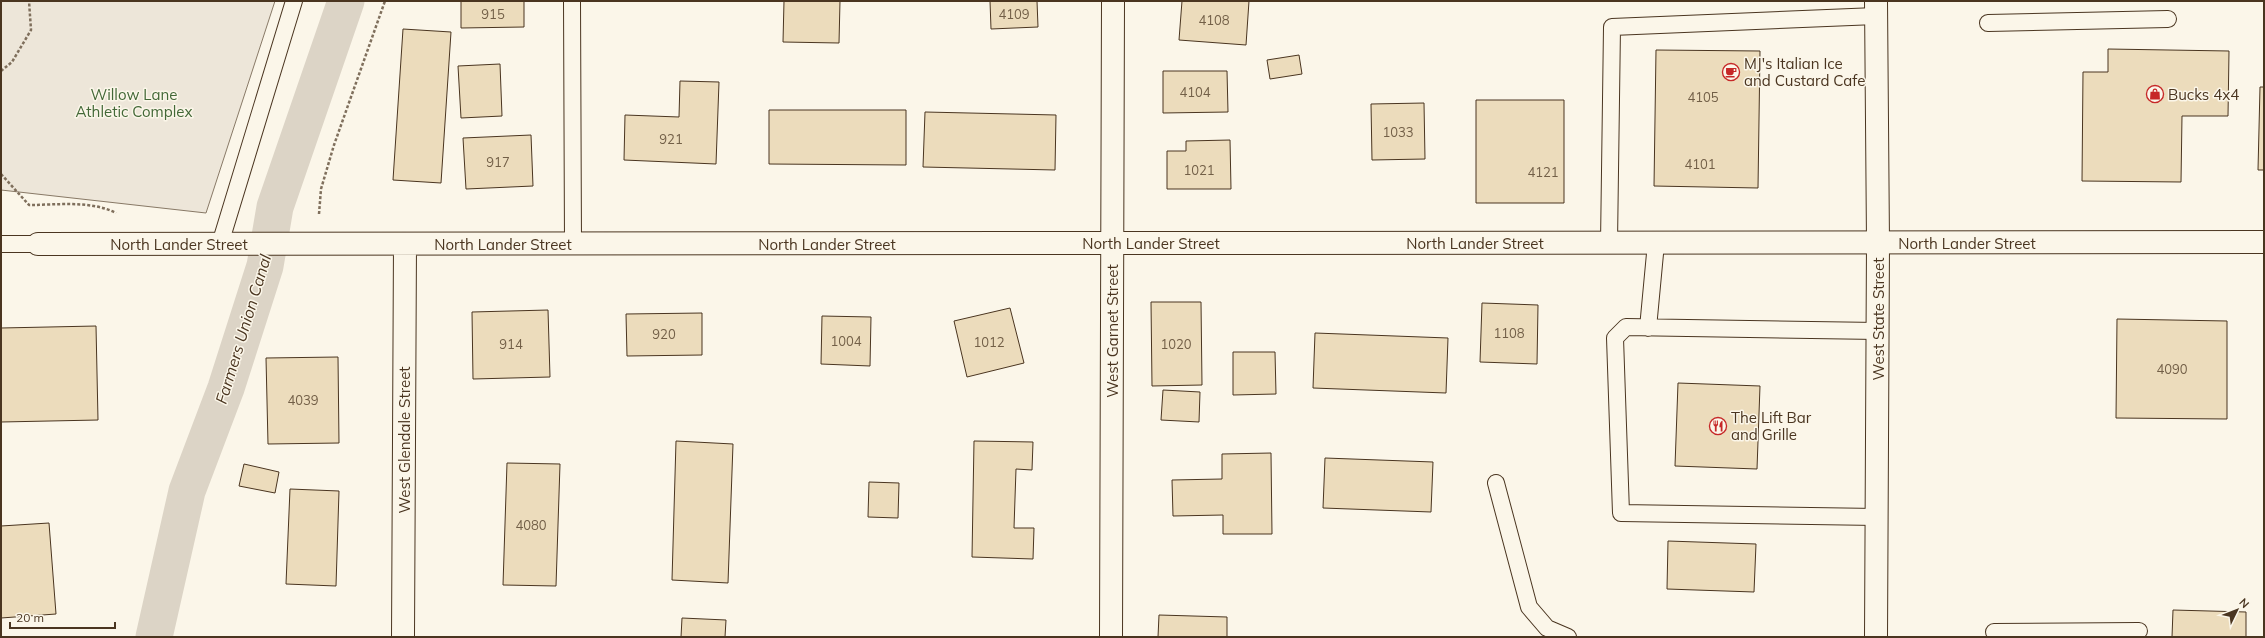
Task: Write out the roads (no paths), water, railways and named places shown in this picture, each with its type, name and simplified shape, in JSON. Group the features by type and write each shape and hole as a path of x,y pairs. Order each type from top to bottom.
{"street":[{"name":"West Garnet Street","path":"1111,637 1113,1"},
{"name":"West State Street","path":"1876,8 1878,243 1876,637"},
{"name":"North Lander Street","path":"38,244 2264,242"},
{"name":"West Glendale Street","path":"404,637 406,244"}],"lane":[{"path":"220,244 294,1"},
{"path":"572,1 573,244"},
{"path":"1609,243 1612,27 1876,8"},
{"path":"1988,23 2168,19"},
{"path":"1648,328 1656,243"},
{"path":"1,244 38,244"},
{"path":"1877,517 1621,512 1615,338 1626,327 1878,331"},
{"path":"1496,483 1529,607 1546,628 1568,637"},
{"path":"1994,632 2139,631"}],"waterway":[{"name":"Farmers Union Canal","path":"154,637 187,491 226,388 265,266 275,207 346,1"}],"place":[{"name":"MJ's Italian Ice and Custard Cafe","path":"1731,72"},
{"name":"Bucks 4x4","path":"2155,94"},
{"name":"The Lift Bar and Grille","path":"1718,426"}],"park label":[{"name":"Willow Lane Athletic Complex","path":"134,102"}]}
